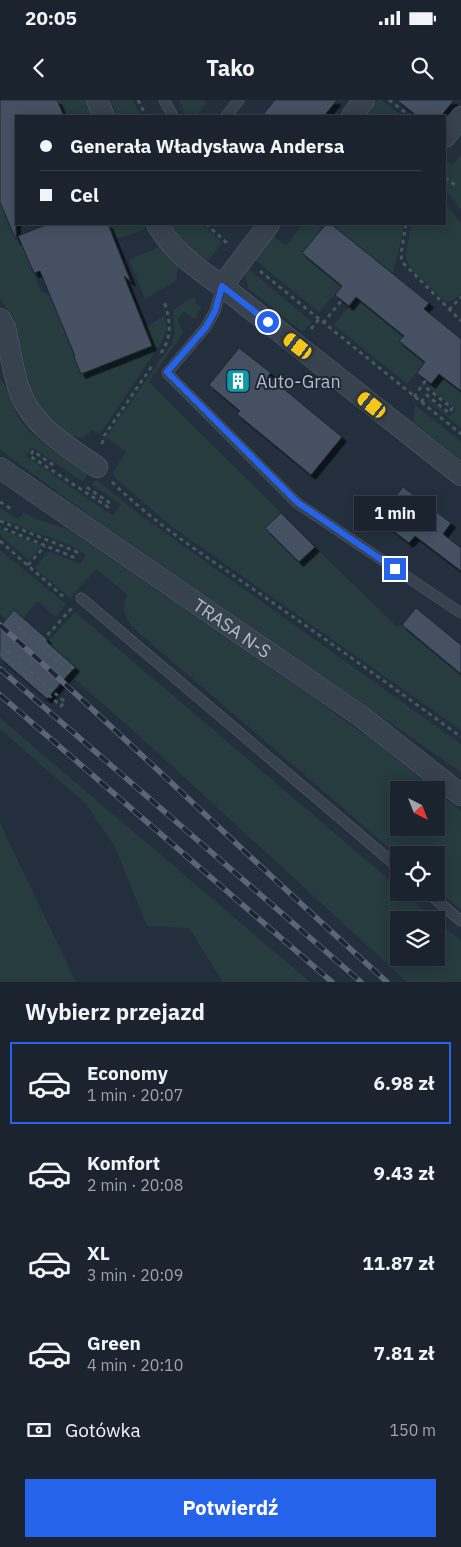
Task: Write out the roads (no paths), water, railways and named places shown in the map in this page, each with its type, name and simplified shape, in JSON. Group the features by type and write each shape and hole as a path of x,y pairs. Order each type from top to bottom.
{"street":[{"path":"97,100 104,115"},
{"path":"446,136 461,117"},
{"path":"158,225 174,248 197,269 222,286 461,476"},
{"path":"222,286 267,225"},
{"path":"0,318 5,328 20,391 29,410 44,428 97,467"},
{"name":"TRASA N-S","path":"0,468 362,717 461,795"}],"lane":[{"path":"164,100 172,115"},
{"path":"227,115 239,100"},
{"path":"222,286 215,311 206,327 167,372 297,502 461,613"},
{"path":"78,602 390,861"},
{"path":"438,901 461,921"}],"railway":[{"path":"0,625 387,982"},
{"path":"0,669 361,982"},
{"path":"0,695 332,982"}],"place":[{"name":"Auto-Gran","path":"238,381"}]}
